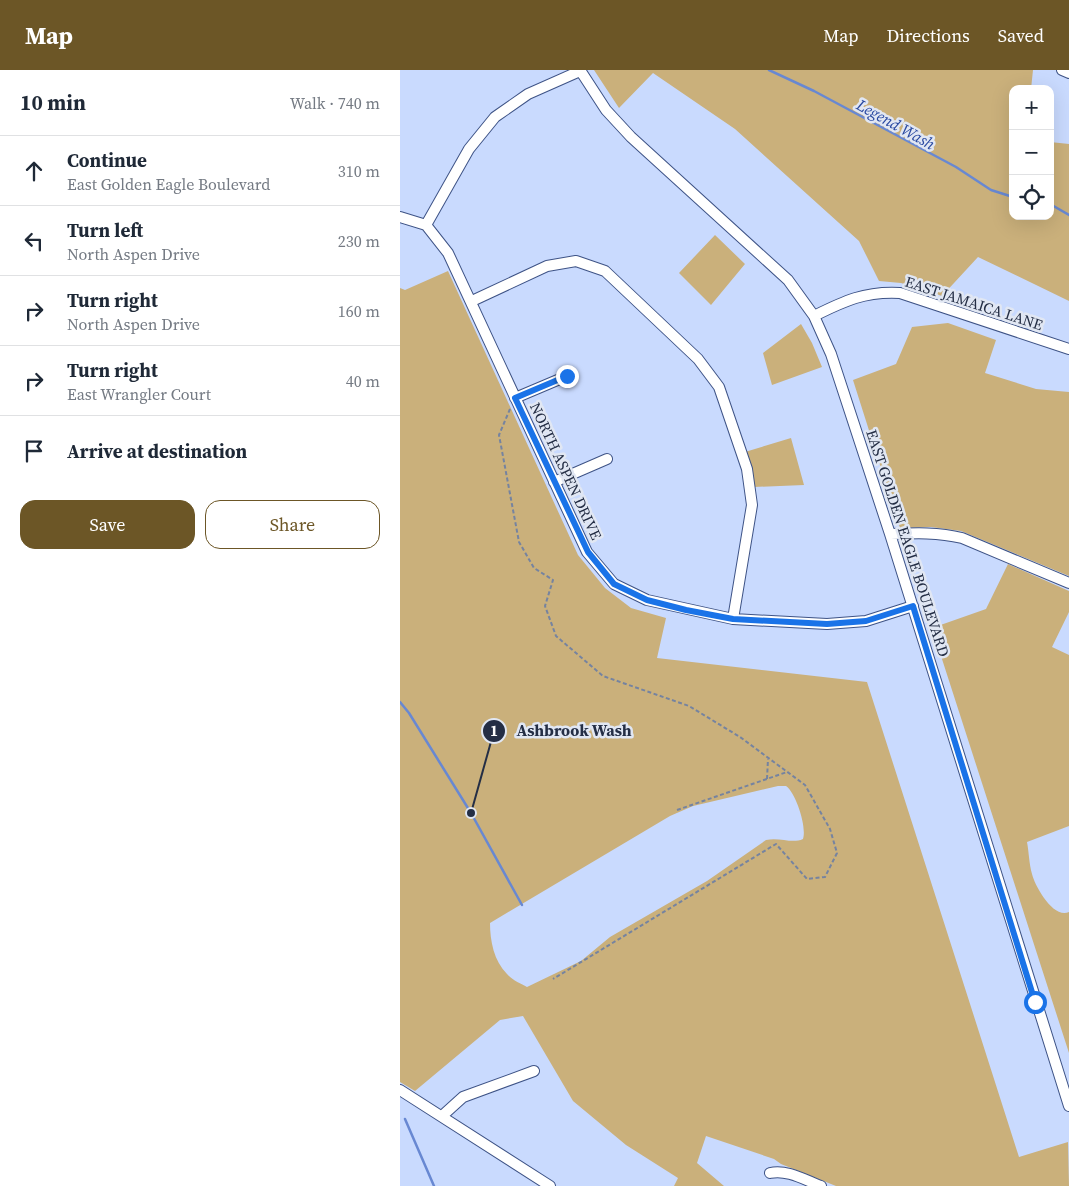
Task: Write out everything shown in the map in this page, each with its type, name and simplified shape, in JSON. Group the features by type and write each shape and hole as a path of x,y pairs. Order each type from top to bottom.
{"street":[{"path":"1062,70 1069,72"},
{"path":"400,217 426,225 469,149 495,117 528,94 580,71"},
{"name":"EAST GOLDEN EAGLE BOULEVARD","path":"580,71 606,110 631,137 788,280 814,316 831,354 890,534 1069,1106"},
{"name":"NORTH ASPEN DRIVE","path":"426,225 448,252 588,552 614,584 647,600 733,619 827,624 866,621 913,606"},
{"path":"472,301 547,266 576,261 605,271 698,359 719,387 747,469 752,505 733,619"},
{"name":"EAST JAMAICA LANE","path":"814,316 848,299 885,292 900,293 1069,349"},
{"path":"515,398 567,376"},
{"path":"554,482 607,460"},
{"path":"890,534 928,533 962,538 1069,583"},
{"path":"442,1116 462,1097 534,1071"},
{"path":"400,1090 550,1186"},
{"path":"770,1173 776,1172 793,1175 821,1186"}],"path":[{"path":"515,398 499,435 519,542 534,568 553,580 545,606 556,636 603,676 689,706 740,736 805,784 830,829 837,853 825,877 807,879 776,844 553,979"},
{"path":"767,779 768,758"},
{"path":"677,810 787,772"}],"shaded area":[{"path":"594,70 1033,70 1031,85 1009,85 1009,220 1054,220 1054,142 1069,144 1069,301 978,257 942,296 901,283 879,281 859,241 735,129 653,73 619,108"},
{"path":"715,235 745,264 711,305 679,273"},
{"path":"448,271 578,555 605,588 631,608 666,618 657,658 867,682 1019,1157 1068,1142 1069,1186 836,1186 781,1164 774,1159 706,1136 697,1163 724,1186 674,1186 678,1178 626,1145 573,1101 523,1016 500,1020 415,1091 400,1082 400,288 405,290","holes":["778,786 786,786 790,790 800,811 804,834 803,839 795,841 766,840 707,881 610,937 581,961 527,987 509,976 499,963 492,944 490,923 670,816 693,806"]},
{"path":"948,323 996,340 985,373 1036,389 1069,392 1069,576 961,531 931,527 900,528 853,380 896,364 912,327"},
{"path":"801,324 812,343 822,367 772,385 763,353"},
{"path":"791,438 804,485 754,487 745,452"},
{"path":"1008,564 1069,591 1069,612 1052,647 1069,655 1069,826 1027,842 1032,874 1041,893 1057,911 1069,912 1069,1053 932,628 986,609"}],"waterway":[{"name":"Legend Wash","path":"769,70 814,91 956,167 991,190 1009,196"},
{"name":"Legend Wash","path":"1054,206 1069,215"},
{"path":"400,702 409,713 471,813 522,905"},
{"path":"405,1119 434,1186"}],"place":[{"name":"Ashbrook Wash","path":"471,813"}],"route":[{"path":"567,376 515,398 588,552 614,584 647,600 733,619 827,624 866,621 913,606 1035,1002"}]}
